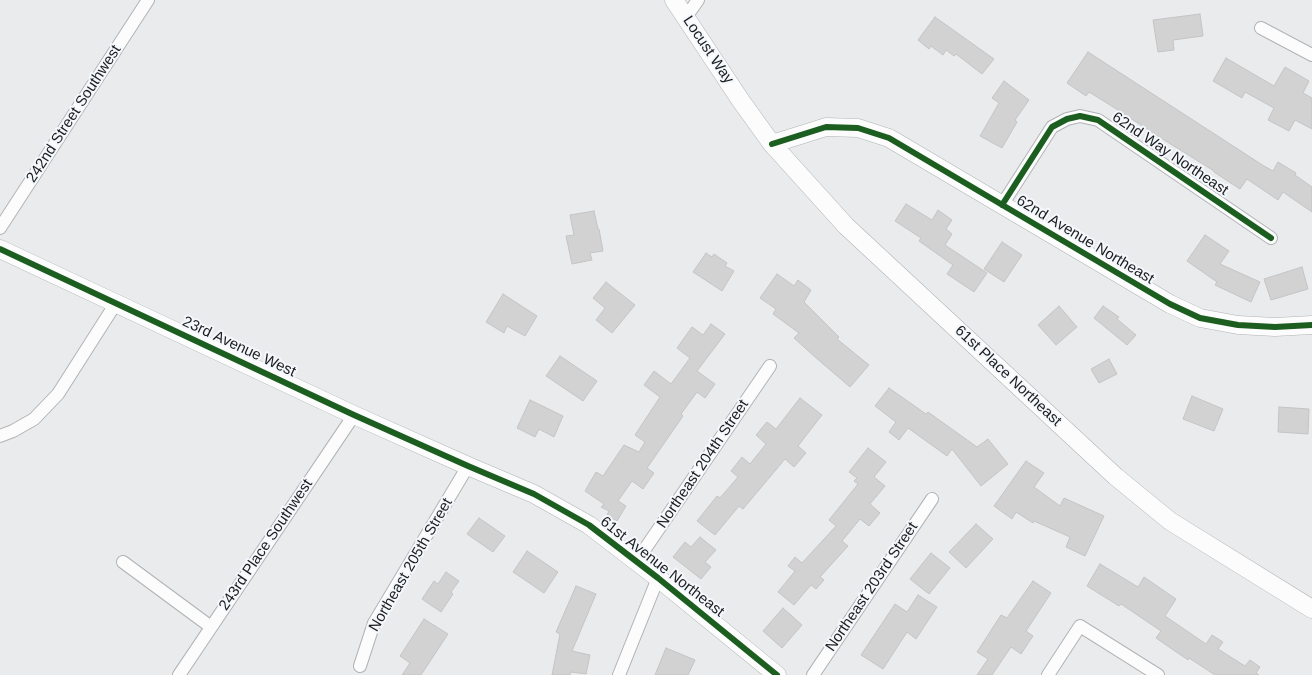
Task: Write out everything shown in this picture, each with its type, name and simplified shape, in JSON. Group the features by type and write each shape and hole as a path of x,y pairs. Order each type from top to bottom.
{"street":[{"name":"242nd Street Southwest","path":"0,228 148,0"},
{"name":"Locust Way","path":"674,0 742,101"},
{"path":"686,18 698,0"},
{"path":"1261,28 1312,55"},
{"name":"61st Place Northeast","path":"742,101 772,144 846,226 1115,476 1170,521 1312,609"},
{"name":"62nd Way Northeast","path":"1002,204 1052,127 1067,119 1080,116 1098,120 1271,238"},
{"name":"62nd Avenue Northeast","path":"772,144 826,127 858,128 889,138 1170,304 1200,318 1238,325 1312,325"},
{"name":"23rd Avenue West","path":"0,248 468,466"},
{"path":"0,436 34,419 58,394 116,303"},
{"name":"Northeast 204th Street","path":"636,562 770,366"},
{"name":"243rd Place Southwest","path":"179,675 354,414"},
{"name":"61st Avenue Northeast","path":"468,466 534,494 589,525 658,578 777,675"},
{"name":"Northeast 205th Street","path":"360,666 374,623 468,466"},
{"name":"Northeast 203rd Street","path":"813,675 932,499"},
{"path":"123,562 211,627"},
{"path":"619,675 658,578"},
{"path":"1048,675 1080,626 1158,675"}],"building":[{"path":"1200,14 1203,36 1173,40 1174,50 1158,52 1153,20"},
{"path":"935,17 994,59 982,74 956,54 954,56 946,50 943,55 931,46 929,49 918,40"},
{"path":"1088,52 1264,166 1273,171 1278,162 1296,173 1295,175 1312,187 1312,212 1283,192 1278,200 1247,179 1240,189 1089,92 1086,96 1067,83"},
{"path":"1226,58 1274,86 1285,67 1309,81 1303,93 1312,98 1312,129 1295,120 1289,131 1268,120 1274,108 1245,92 1242,98 1213,81"},
{"path":"1004,81 1029,100 1015,120 1017,122 1002,148 980,136 999,103 992,98"},
{"path":"906,204 932,220 938,210 952,220 946,229 952,234 945,245 987,273 974,292 947,274 953,265 919,241 921,238 895,221"},
{"path":"594,211 603,251 590,253 592,260 572,264 566,236 574,235 570,215"},
{"path":"1205,235 1229,251 1220,264 1260,282 1251,302 1215,285 1217,282 1187,261"},
{"path":"1002,242 1022,255 1004,282 984,269"},
{"path":"706,253 712,257 714,254 727,263 725,266 734,271 722,291 693,272"},
{"path":"1302,267 1308,289 1271,300 1264,279"},
{"path":"777,274 794,286 798,280 811,290 804,302 839,337 837,339 869,365 850,387 794,338 799,333 773,314 776,309 760,298"},
{"path":"606,282 635,305 612,333 596,320 605,308 593,298"},
{"path":"503,294 537,316 525,336 507,326 504,333 486,322"},
{"path":"1059,306 1077,327 1056,345 1038,325"},
{"path":"1103,306 1119,317 1117,319 1136,335 1127,345 1094,318"},
{"path":"711,324 725,334 697,371 715,384 705,398 697,392 681,414 683,416 647,468 654,473 643,489 632,481 618,501 626,506 617,521 607,515 609,511 601,507 604,504 585,491 596,472 603,476 624,445 639,452 645,442 635,435 660,397 644,385 654,371 671,384 690,358 677,348 692,327 703,335"},
{"path":"560,356 597,381 583,401 546,376"},
{"path":"1109,359 1117,374 1099,383 1091,369"},
{"path":"889,388 926,414 928,412 977,447 988,439 1008,464 981,486 952,449 947,456 908,428 899,440 889,432 896,422 875,406"},
{"path":"1192,396 1223,409 1214,431 1183,419"},
{"path":"800,398 822,415 798,446 806,453 794,467 785,459 743,509 739,506 715,535 697,521 717,496 720,498 738,477 731,471 742,457 750,464 766,444 756,435 767,422 776,429"},
{"path":"530,400 563,416 554,437 539,429 535,437 517,428"},
{"path":"1279,407 1309,409 1308,434 1278,432"},
{"path":"868,448 886,462 874,477 885,486 870,504 880,513 869,526 860,519 842,541 848,546 820,577 824,580 816,589 811,585 794,605 778,592 795,571 788,566 795,557 802,563 836,526 829,520 858,484 854,481 857,478 849,472"},
{"path":"1026,461 1044,473 1034,487 1060,506 1064,498 1104,516 1085,556 1066,547 1070,537 1034,521 1033,523 1016,512 1012,519 994,506"},
{"path":"479,518 505,536 493,552 467,534"},
{"path":"976,524 993,539 966,568 949,552"},
{"path":"700,537 716,550 705,562 711,567 701,579 673,557 685,542 691,547"},
{"path":"527,551 558,572 544,593 513,572"},
{"path":"931,553 950,568 929,594 910,579"},
{"path":"1100,564 1138,587 1144,577 1176,599 1165,616 1206,644 1212,635 1223,642 1218,649 1245,666 1250,660 1260,667 1256,673 1259,675 1215,675 1189,658 1188,660 1156,638 1161,631 1121,604 1119,606 1087,586"},
{"path":"446,572 459,581 441,612 422,599 434,581 438,584"},
{"path":"1033,581 1051,593 1026,631 1033,636 1021,654 1011,647 992,675 977,675 988,659 977,652 1001,615 1007,618"},
{"path":"576,586 596,594 572,651 590,655 586,674 571,672 570,675 552,675 560,634 556,632"},
{"path":"918,595 937,607 916,639 907,632 883,669 861,655 895,604 907,612"},
{"path":"783,608 802,625 782,648 763,631"},
{"path":"424,619 448,634 421,675 402,675 410,663 400,656"},
{"path":"666,648 695,660 688,675 655,675"}],"cycle path":[{"path":"1002,205 1052,127 1067,119 1080,116 1098,120 1271,238"},
{"path":"772,144 826,127 858,128 889,138 1170,304 1200,318 1238,325 1275,327 1312,325"},
{"path":"0,249 354,415 534,494 589,525 658,578 777,675"}]}
